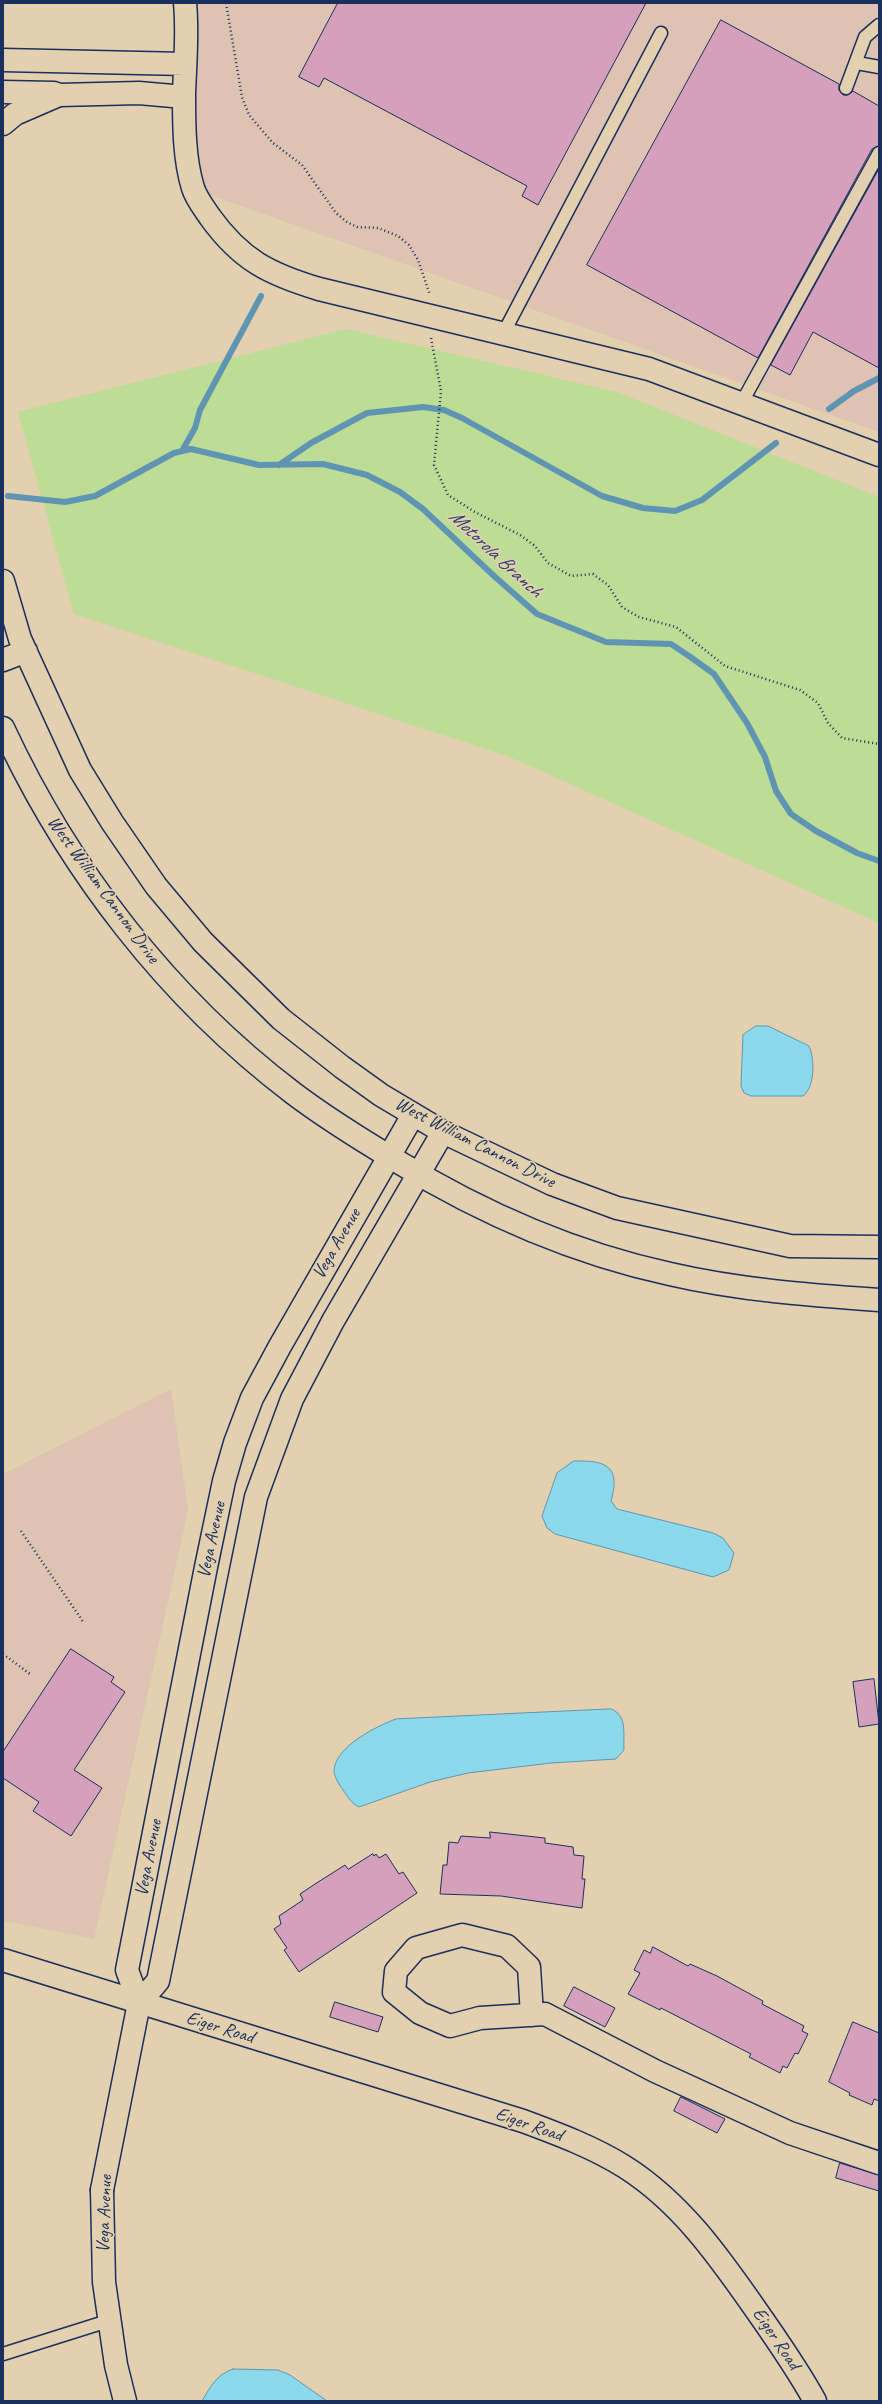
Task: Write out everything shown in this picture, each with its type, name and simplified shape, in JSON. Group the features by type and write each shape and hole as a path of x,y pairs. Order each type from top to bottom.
{"street":[{"path":"185,3 188,28 184,97 187,160 193,189 220,231 254,263 289,280 319,289 649,369 879,455"},
{"path":"3,60 185,64"},
{"path":"3,92 59,95 139,92 184,97"},
{"path":"3,124 15,114 59,95"},
{"name":"West William Cannon Drive","path":"3,580 20,639 50,709 84,777 112,822 156,886 203,942 281,1019 342,1067 413,1115 443,1132 552,1184 617,1208 790,1246 879,1247"},
{"path":"3,660 26,651"},
{"name":"West William Cannon Drive","path":"3,728 27,780 66,846 119,919 157,966 203,1014 263,1069 349,1132 473,1204 525,1228 592,1252 668,1274 777,1293 879,1300"},
{"name":"Vega Avenue","path":"139,2003 127,1970 224,1481 252,1398 292,1324 413,1115"},
{"name":"Vega Avenue","path":"125,2401 116,2365 108,2321 104,2282 102,2190 139,2003 158,1981 256,1497 292,1399 333,1321 443,1132"},
{"path":"532,2015 529,1967 507,1946 462,1934 416,1948 396,1971 394,1992 420,2013 450,2026 480,2018 532,2015 545,2014 655,2071 790,2133 879,2162"},
{"name":"Eiger Road","path":"3,1960 523,2121 566,2137 614,2161 665,2197 692,2225 718,2256 775,2336 797,2369 815,2401"}],"lane":[{"path":"846,88 857,63 864,37 879,25"},
{"path":"503,334 661,33"},
{"path":"857,63 879,67"},
{"path":"741,404 879,152"},
{"path":"3,2354 108,2321"}],"path":[{"path":"226,3 242,97 249,115 273,143 302,165 336,213 347,222 357,227 378,228 409,244 418,260 430,296"},
{"path":"431,336 441,391 437,419 434,465 448,495 475,512 520,535 535,546 548,563 571,576 593,574 608,585 622,607 639,617 676,627 725,666 800,690 818,703 828,723 842,738 879,744"},
{"path":"21,1531 84,1623"},
{"path":"3,1654 30,1674"}],"shaded area":[{"path":"184,3 879,3 879,432 193,189"},
{"path":"171,1389 188,1510 94,1939 4,1921 3,1474"}],"green space":[{"path":"346,329 617,392 879,497 879,923 510,757 74,614 18,412"}],"water":[{"path":"756,1026 768,1026 809,1046 813,1072 810,1086 803,1096 751,1096 744,1093 741,1086 743,1035"},
{"path":"574,1461 595,1462 603,1464 609,1468 614,1480 614,1489 611,1501 617,1509 713,1533 723,1538 734,1553 729,1570 713,1577 555,1534 547,1528 542,1516 557,1473"},
{"path":"611,1709 620,1716 624,1726 624,1750 616,1759 551,1763 468,1773 430,1782 359,1807 348,1797 338,1783 334,1773 336,1761 349,1745 369,1732 396,1719"},
{"path":"233,2369 278,2370 290,2375 327,2401 202,2401 218,2378 227,2371"}],"building":[{"path":"338,3 646,3 538,205 522,196 527,186 324,78 319,87 299,77"},
{"path":"721,20 839,84 839,90 843,95 848,95 853,91 879,106 879,146 872,149 758,358 587,265"},
{"path":"879,169 879,368 813,332 790,375 771,365"},
{"path":"71,1649 114,1677 111,1682 125,1692 74,1770 102,1788 71,1836 33,1811 39,1802 3,1778 3,1752"},
{"path":"874,1679 879,1724 859,1727 853,1682"},
{"path":"490,1832 545,1838 545,1843 573,1847 574,1855 584,1856 582,1879 585,1879 582,1908 501,1896 440,1894 443,1865 447,1865 449,1842 458,1843 461,1836 490,1838"},
{"path":"373,1854 374,1856 376,1854 379,1858 386,1854 399,1874 403,1872 417,1893 299,1972 284,1950 287,1948 274,1929 281,1924 279,1916 303,1900 300,1894 315,1884 345,1865 348,1869"},
{"path":"653,1947 688,1966 690,1964 717,1976 763,2001 762,2004 804,2026 802,2031 808,2034 798,2054 795,2053 787,2068 783,2066 780,2073 749,2057 751,2054 661,2008 660,2010 628,1994 640,1973 634,1970 644,1950 650,1953"},
{"path":"574,1987 615,2008 605,2027 564,2006"},
{"path":"335,2002 383,2017 378,2032 330,2017"},
{"path":"853,2022 879,2033 879,2101 874,2099 872,2105 849,2095 850,2093 829,2082"},
{"path":"681,2097 725,2119 717,2133 674,2111"},
{"path":"840,2163 879,2175 879,2191 836,2178"}],"waterway":[{"path":"182,451 195,428 200,410 261,296"},
{"path":"829,409 854,391 879,378"},
{"path":"279,465 311,443 367,413 423,407 444,410 462,418 602,496 643,508 675,511 702,500 776,443"},
{"name":"Motorola Branch","path":"8,496 65,502 95,496 174,453 191,449 259,465 323,464 367,475 400,492 423,509 537,614 606,642 671,644 714,674 747,723 765,757 776,791 791,814 816,831 857,853 879,861"}]}
